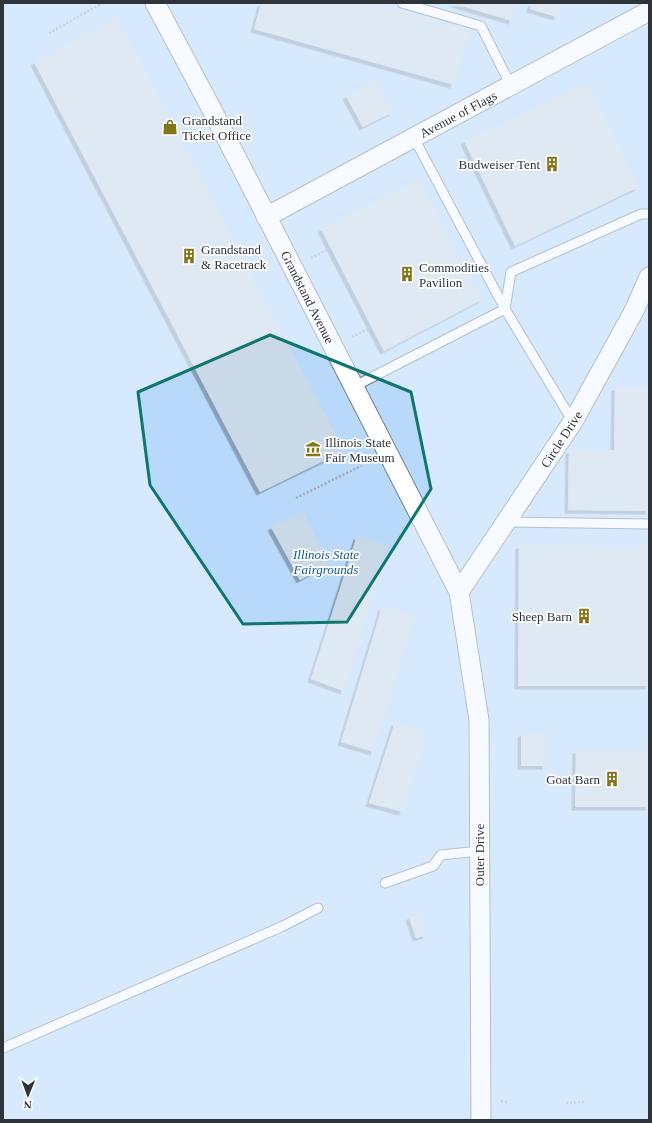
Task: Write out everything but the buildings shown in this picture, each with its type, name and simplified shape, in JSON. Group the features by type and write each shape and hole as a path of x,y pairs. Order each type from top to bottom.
{"street":[{"name":"Grandstand Avenue","path":"154,3 459,592"},
{"name":"Avenue of Flags","path":"266,217 649,11"},
{"name":"Circle Drive","path":"459,592 504,522 572,422 634,311 649,277"},
{"name":"Outer Drive","path":"459,592 479,720 481,1120"}],"lane":[{"path":"402,3 481,26 510,86"},
{"path":"414,138 505,308 572,422"},
{"path":"505,308 511,272 641,214 649,214"},
{"path":"353,387 505,308"},
{"path":"504,522 649,524"},
{"path":"385,883 433,866 441,854 479,851"},
{"path":"3,1048 281,927 318,908"}],"path":[{"path":"49,32 103,3"},
{"path":"311,258 331,248"},
{"path":"352,337 372,327"},
{"path":"296,498 362,466"},
{"path":"566,1103 585,1102"}],"highlighted area":[{"path":"270,335 411,392 431,489 347,622 243,624 150,485 138,392"}],"green space":[{"name":"Illinois State Fairgrounds","path":"3,3 649,3 649,1120 3,1120"}],"place":[{"name":"Grandstand Ticket Office","path":"170,127"},
{"name":"Budweiser Tent","path":"552,164"},
{"name":"Grandstand & Racetrack","path":"189,256"},
{"name":"Commodities Pavilion","path":"407,274"},
{"name":"Illinois State Fair Museum","path":"313,449"},
{"name":"Sheep Barn","path":"584,616"},
{"name":"Goat Barn","path":"612,779"}]}
